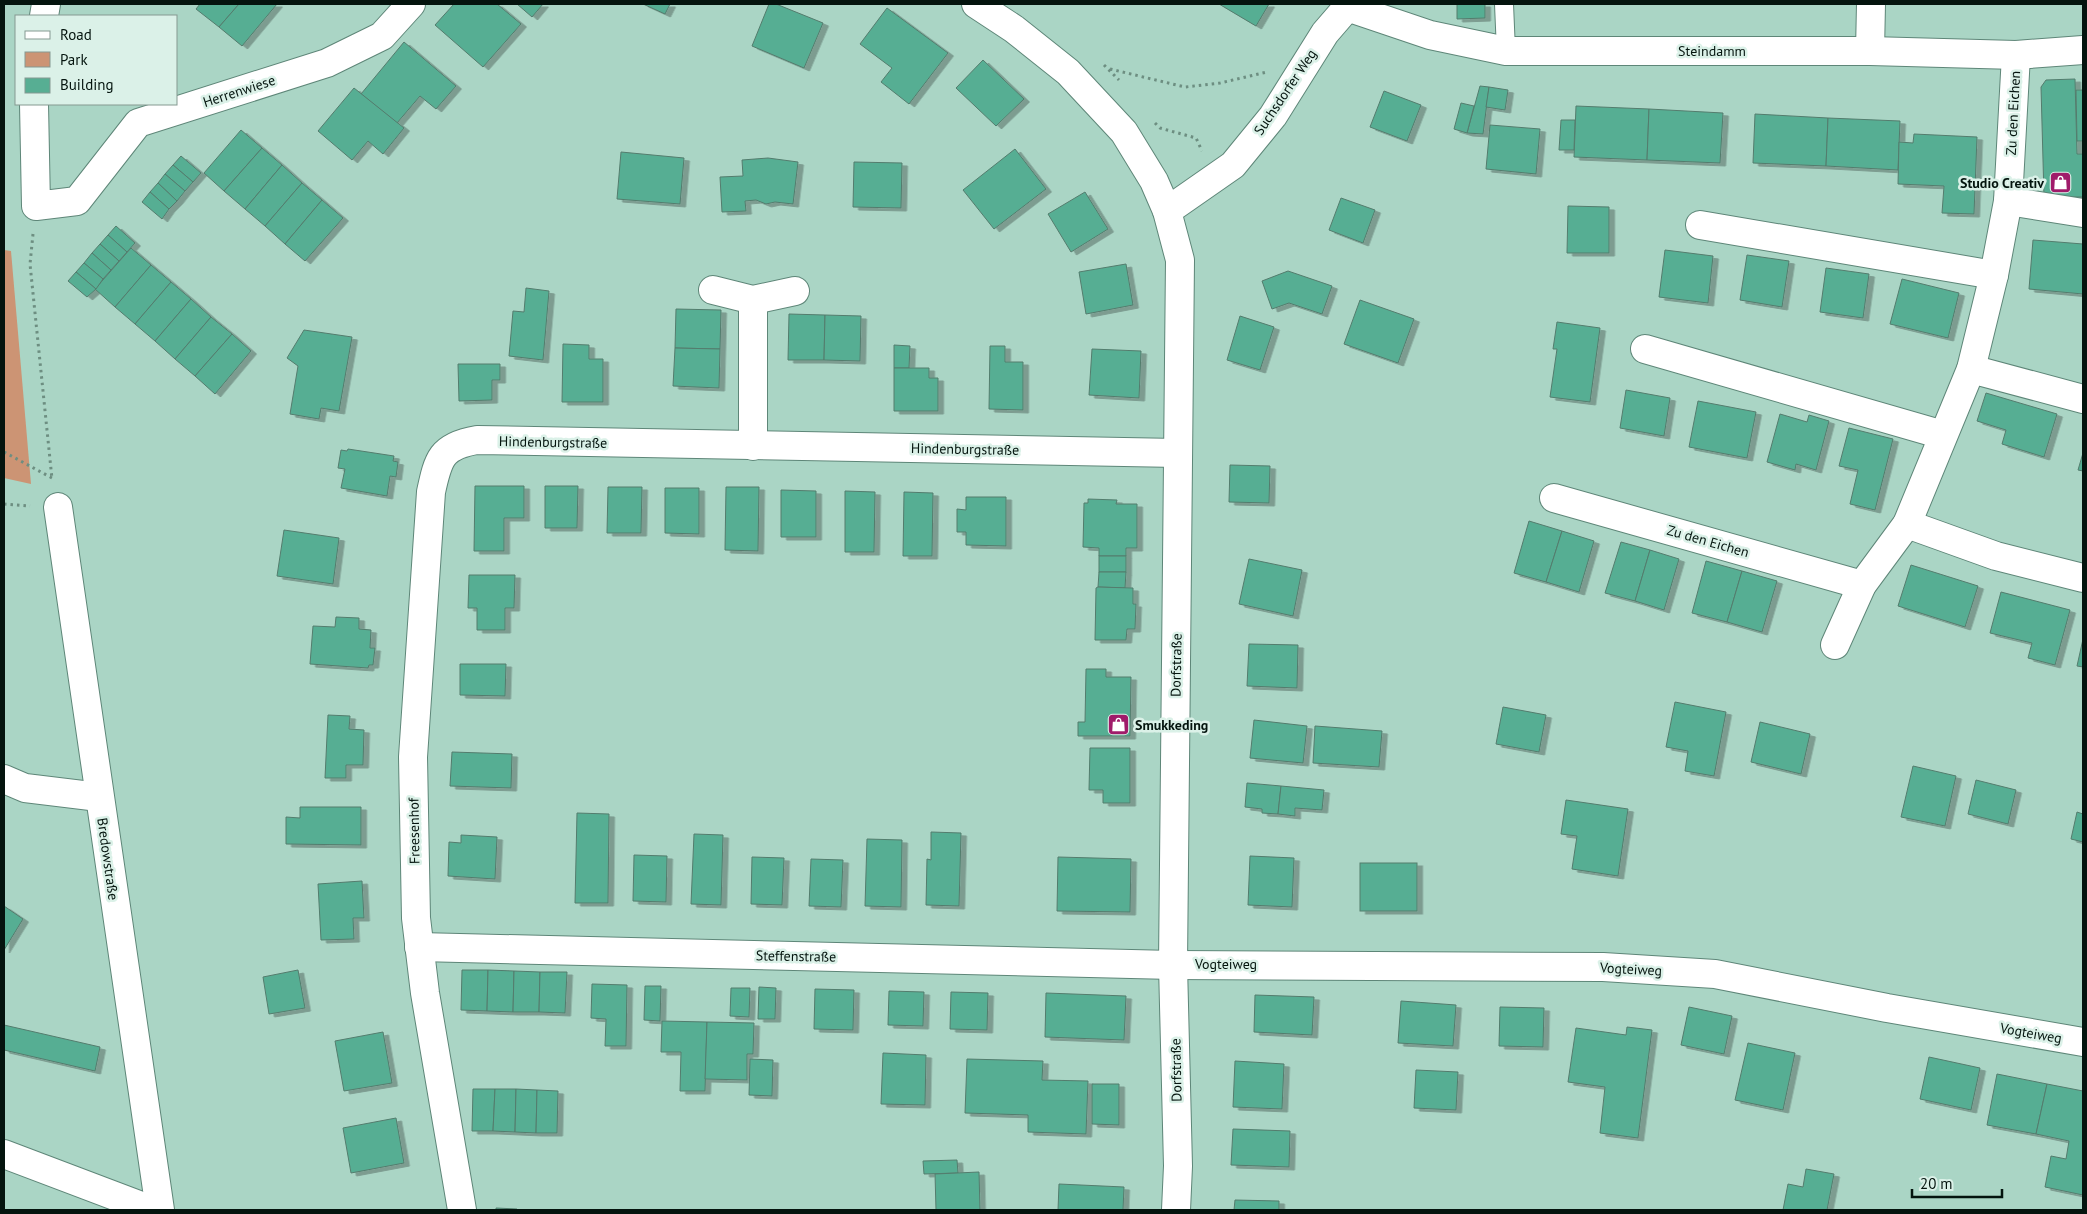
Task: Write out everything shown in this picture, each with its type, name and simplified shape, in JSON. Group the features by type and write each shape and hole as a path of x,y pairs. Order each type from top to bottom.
{"street":[{"name":"Herrenwiese","path":"36,206 77,201 138,123 327,63 382,36 412,4"},
{"name":"Dorfstraße","path":"976,4 1014,29 1068,72 1124,132 1154,181 1167,211 1180,260 1173,965 1178,1166 1176,1210"},
{"path":"1870,4 1870,51"},
{"name":"Suchsdorfer Weg","path":"1167,211 1233,165 1273,116 1325,32 1348,5"},
{"name":"Steindamm","path":"1348,5 1430,35 1506,51 1870,51 2016,54 2083,50"},
{"name":"Zu den Eichen","path":"1835,645 1862,585 1907,524 1971,369 1994,275 2008,201 2016,54"},
{"path":"34,105 36,206"},
{"path":"2008,201 2083,213"},
{"path":"1700,225 1994,275"},
{"path":"713,290 754,300 795,291"},
{"path":"753,446 754,300"},
{"path":"1645,349 1943,435"},
{"path":"1971,369 2083,399"},
{"name":"Hindenburgstraße","path":"445,452 460,443 477,440 1178,453"},
{"name":"Freesenhof","path":"445,452 436,469 431,492 413,757 416,918 425,993 462,1210"},
{"name":"Zu den Eichen","path":"1554,498 1862,585"},
{"name":"Bredowstraße","path":"58,507 160,1210"},
{"path":"1907,524 1996,556 2083,578"},
{"path":"4,779 25,788 99,797"},
{"name":"Steffenstraße","path":"419,947 1173,965"},
{"name":"Vogteiweg","path":"1173,965 1604,966 1715,974 1887,1008 2083,1042"},
{"path":"4,1154 152,1210"}],"lane":[{"path":"1504,4 1506,51"}],"path":[{"path":"1109,69 1185,87 1220,83 1307,61"},
{"path":"36,206 30,264 52,478 58,507"},
{"path":"4,452 52,478"}],"green space":[{"path":"4,250 11,251 31,484 4,478"}],"building":[{"path":"200,4 239,4 219,27 196,9"},
{"path":"239,4 277,4 242,46 219,27"},
{"path":"454,4 497,4 521,24 483,67 435,25"},
{"path":"517,4 543,4 532,17"},
{"path":"643,4 670,4 665,14"},
{"path":"769,4 776,4 823,23 804,68 752,46"},
{"path":"1219,4 1269,4 1256,26"},
{"path":"1457,4 1485,4 1485,18 1457,19"},
{"path":"887,8 948,53 909,104 881,82 892,68 860,44"},
{"path":"404,42 456,86 436,109 420,96 397,123 361,94"},
{"path":"983,60 1024,99 996,126 956,88"},
{"path":"2075,79 2077,154 2083,154 2083,197 2044,197 2041,87 2046,80"},
{"path":"1480,86 1489,87 1483,134 1467,133"},
{"path":"1489,87 1508,90 1505,110 1486,107"},
{"path":"354,88 404,128 383,154 368,141 352,160 318,131"},
{"path":"2076,90 2083,90 2083,141 2077,141"},
{"path":"1384,91 1421,105 1407,141 1370,127"},
{"path":"1461,103 1474,106 1467,133 1454,129"},
{"path":"1576,106 1649,109 1647,160 1574,157"},
{"path":"1649,109 1723,113 1720,163 1647,160"},
{"path":"1755,114 1828,118 1826,166 1753,163"},
{"path":"1828,118 1900,121 1898,170 1826,166"},
{"path":"1561,120 1575,120 1574,150 1559,150"},
{"path":"1490,125 1540,129 1536,174 1486,169"},
{"path":"241,130 262,148 224,191 204,173"},
{"path":"1914,134 1977,137 1974,214 1942,213 1944,186 1898,184 1899,142 1913,143"},
{"path":"262,148 282,165 245,209 224,191"},
{"path":"1015,149 1046,189 994,229 963,190"},
{"path":"621,152 684,158 680,204 617,199"},
{"path":"181,156 201,173 193,182 173,165"},
{"path":"768,158 798,162 793,204 775,202 766,204 756,200 745,201 746,211 722,212 720,177 743,176 742,160"},
{"path":"854,162 902,163 901,208 853,207"},
{"path":"173,165 193,182 185,191 165,174"},
{"path":"282,165 302,183 265,226 245,209"},
{"path":"165,174 185,191 177,201 158,183"},
{"path":"158,183 177,201 169,209 150,192"},
{"path":"302,183 322,200 285,244 265,226"},
{"path":"150,192 169,209 162,219 142,202"},
{"path":"1085,192 1108,229 1071,252 1048,214"},
{"path":"1341,198 1375,210 1363,243 1329,230"},
{"path":"322,200 343,218 305,261 285,244"},
{"path":"1568,206 1609,207 1609,253 1567,253"},
{"path":"116,226 135,243 127,252 108,235"},
{"path":"108,235 127,252 119,261 100,244"},
{"path":"2033,240 2083,244 2083,294 2029,289"},
{"path":"100,244 119,261 111,270 92,253"},
{"path":"131,248 151,265 115,307 95,289"},
{"path":"1665,250 1713,256 1708,303 1659,297"},
{"path":"92,253 111,270 103,279 84,263"},
{"path":"1747,255 1789,261 1782,307 1740,300"},
{"path":"84,263 103,279 96,289 76,272"},
{"path":"1126,264 1133,305 1086,314 1079,272"},
{"path":"151,265 171,282 135,324 115,307"},
{"path":"1826,268 1869,274 1863,318 1820,312"},
{"path":"1288,271 1332,286 1322,314 1289,303 1272,309 1262,281"},
{"path":"76,272 96,289 87,297 68,281"},
{"path":"1902,279 1959,293 1948,338 1890,324"},
{"path":"171,282 191,299 155,341 135,324"},
{"path":"526,288 549,291 543,360 509,356 513,311 524,312"},
{"path":"191,299 211,317 175,359 155,341"},
{"path":"1360,300 1414,319 1398,363 1344,344"},
{"path":"676,309 721,310 720,349 675,348"},
{"path":"789,314 825,315 824,360 788,360"},
{"path":"825,315 861,316 860,361 824,360"},
{"path":"1240,316 1274,327 1260,370 1227,360"},
{"path":"211,317 232,334 195,376 175,359"},
{"path":"1557,322 1600,328 1590,402 1550,397 1557,349 1553,349"},
{"path":"304,330 352,337 339,411 321,408 319,419 290,414 298,366 287,358"},
{"path":"232,334 251,351 215,394 195,376"},
{"path":"563,344 589,345 589,359 603,359 603,402 562,402"},
{"path":"894,345 910,346 909,368 894,368"},
{"path":"990,346 1005,346 1005,362 1023,362 1023,410 989,409"},
{"path":"675,348 720,349 719,388 673,386"},
{"path":"1092,349 1141,351 1139,398 1089,395"},
{"path":"458,364 500,364 500,380 492,380 492,400 459,401"},
{"path":"894,368 929,368 929,378 938,378 938,411 894,411"},
{"path":"1626,390 1670,398 1664,436 1620,428"},
{"path":"1986,393 2057,414 2044,457 2002,444 2006,430 1977,421"},
{"path":"1698,401 1756,412 1747,458 1689,447"},
{"path":"1780,414 1807,422 1809,415 1829,421 1816,470 1796,464 1795,470 1767,462"},
{"path":"1849,428 1893,439 1875,510 1850,504 1858,470 1839,466"},
{"path":"348,449 394,456 393,461 398,462 396,477 390,476 387,496 341,488 345,469 338,468 341,450 347,451"},
{"path":"2083,453 2083,471 2078,470"},
{"path":"1230,465 1270,466 1269,503 1229,502"},
{"path":"475,486 524,486 524,518 504,518 504,551 474,551"},
{"path":"545,486 578,486 577,528 545,528"},
{"path":"608,487 642,487 641,533 607,533"},
{"path":"726,487 759,487 758,551 725,550"},
{"path":"665,488 699,488 699,534 665,533"},
{"path":"781,490 816,491 816,537 781,537"},
{"path":"845,491 875,492 874,552 845,552"},
{"path":"904,492 933,493 932,556 903,556"},
{"path":"966,497 1006,497 1006,546 966,545 966,532 957,532 957,509 966,510"},
{"path":"1088,499 1117,500 1116,504 1137,504 1137,548 1126,548 1126,556 1099,556 1099,548 1083,547 1084,503 1088,503"},
{"path":"1529,521 1562,531 1546,582 1514,573"},
{"path":"284,530 339,538 333,584 277,576"},
{"path":"1562,531 1594,541 1579,592 1546,582"},
{"path":"1621,542 1650,550 1635,601 1605,593"},
{"path":"1650,550 1679,559 1664,610 1635,601"},
{"path":"1099,556 1126,556 1126,572 1099,572"},
{"path":"1249,559 1302,570 1293,616 1239,604"},
{"path":"1706,561 1742,571 1727,622 1692,613"},
{"path":"1911,565 1978,586 1965,627 1898,606"},
{"path":"1742,571 1777,581 1762,632 1727,622"},
{"path":"1099,572 1126,572 1125,588 1098,587"},
{"path":"469,575 515,575 514,608 505,608 505,630 477,630 477,608 468,608"},
{"path":"1096,588 1133,588 1133,604 1136,604 1135,629 1127,629 1126,640 1095,640"},
{"path":"2001,592 2070,610 2055,665 2028,658 2032,643 1990,633"},
{"path":"336,617 359,618 359,629 371,630 370,648 375,648 373,665 369,665 368,668 310,664 313,626 335,627"},
{"path":"2083,639 2083,667 2077,666"},
{"path":"1249,644 1298,645 1297,688 1247,686"},
{"path":"460,664 506,664 505,696 460,695"},
{"path":"1086,669 1106,669 1106,677 1131,677 1130,736 1078,736 1078,722 1085,722"},
{"path":"1675,702 1726,712 1714,776 1685,771 1688,751 1666,747"},
{"path":"1503,707 1546,715 1539,752 1496,744"},
{"path":"328,715 350,716 349,729 364,730 363,765 346,765 346,778 325,778"},
{"path":"1254,720 1307,726 1303,763 1250,758"},
{"path":"1760,722 1810,734 1801,774 1751,762"},
{"path":"1315,726 1382,731 1379,767 1313,763"},
{"path":"1090,748 1130,748 1130,803 1103,803 1103,790 1089,790"},
{"path":"452,752 512,754 511,788 450,786"},
{"path":"1913,766 1956,776 1945,826 1901,817"},
{"path":"1976,780 2016,790 2008,824 1968,814"},
{"path":"1247,783 1281,786 1278,814 1262,813 1262,809 1245,807"},
{"path":"1281,786 1324,790 1322,810 1295,808 1295,816 1278,814"},
{"path":"1566,800 1628,809 1618,876 1572,869 1577,836 1561,834"},
{"path":"300,807 361,807 361,845 286,844 286,817 300,818"},
{"path":"2077,812 2083,814 2083,842 2071,839"},
{"path":"577,813 609,814 608,903 575,903"},
{"path":"931,832 961,833 959,906 926,905 927,859 931,860"},
{"path":"694,834 723,835 721,905 691,904"},
{"path":"461,835 497,837 495,879 448,876 449,842 461,843"},
{"path":"867,839 902,840 901,907 865,906"},
{"path":"634,855 667,856 666,902 633,901"},
{"path":"1250,856 1294,858 1292,907 1248,905"},
{"path":"752,857 784,858 782,905 751,904"},
{"path":"1058,857 1131,859 1130,912 1057,911"},
{"path":"811,859 843,860 841,907 809,906"},
{"path":"1360,863 1417,863 1417,911 1360,911"},
{"path":"362,881 364,918 353,918 354,939 321,940 318,884"},
{"path":"4,906 23,919 4,950"},
{"path":"298,970 305,1008 269,1014 263,977"},
{"path":"462,970 488,970 487,1011 461,1010"},
{"path":"488,970 514,971 513,1012 487,1011"},
{"path":"514,971 540,972 539,1012 513,1012"},
{"path":"540,972 567,972 565,1013 539,1012"},
{"path":"592,984 627,985 626,1046 605,1046 606,1019 591,1018"},
{"path":"645,986 661,986 660,1021 644,1020"},
{"path":"759,987 776,988 775,1019 758,1019"},
{"path":"731,988 750,988 749,1017 730,1016"},
{"path":"815,989 854,990 853,1030 814,1029"},
{"path":"889,991 924,992 923,1026 888,1025"},
{"path":"951,992 988,993 987,1030 950,1029"},
{"path":"1046,993 1126,996 1124,1040 1045,1037"},
{"path":"1255,995 1314,997 1312,1035 1254,1032"},
{"path":"1401,1001 1456,1005 1453,1046 1398,1043"},
{"path":"1500,1007 1544,1008 1543,1047 1499,1046"},
{"path":"1689,1007 1732,1016 1724,1054 1681,1045"},
{"path":"662,1021 707,1022 705,1091 680,1091 681,1052 661,1052"},
{"path":"707,1022 754,1023 753,1054 747,1054 747,1080 705,1079"},
{"path":"4,1025 100,1047 95,1071 4,1050"},
{"path":"1627,1027 1652,1030 1638,1138 1600,1133 1605,1087 1568,1082 1576,1028 1626,1035"},
{"path":"383,1032 392,1083 344,1091 335,1041"},
{"path":"1748,1043 1795,1053 1783,1110 1735,1100"},
{"path":"883,1053 926,1055 925,1105 881,1104"},
{"path":"1929,1057 1980,1068 1971,1110 1920,1099"},
{"path":"750,1059 773,1060 772,1096 749,1095"},
{"path":"967,1059 1043,1061 1042,1080 1088,1081 1086,1134 1028,1132 1028,1115 965,1113"},
{"path":"1235,1061 1284,1064 1282,1109 1233,1107"},
{"path":"1416,1070 1458,1072 1456,1110 1414,1108"},
{"path":"1997,1074 2047,1084 2036,1134 1987,1125"},
{"path":"1092,1084 1119,1084 1119,1125 1092,1124"},
{"path":"2047,1084 2083,1091 2083,1195 2045,1187 2051,1156 2066,1159 2069,1141 2036,1134"},
{"path":"473,1089 495,1089 493,1131 472,1131"},
{"path":"495,1089 516,1089 515,1132 493,1131"},
{"path":"516,1089 537,1090 536,1133 515,1132"},
{"path":"537,1090 558,1091 557,1133 536,1133"},
{"path":"396,1118 404,1163 351,1173 343,1128"},
{"path":"1233,1129 1290,1131 1289,1167 1231,1165"},
{"path":"957,1160 958,1173 924,1174 923,1161"},
{"path":"1806,1169 1834,1174 1827,1210 1783,1210 1788,1184 1803,1187"},
{"path":"979,1172 980,1210 936,1210 935,1174"},
{"path":"1059,1184 1124,1187 1123,1210 1058,1210"},
{"path":"1235,1200 1279,1201 1279,1210 1234,1210"},
{"path":"496,1208 517,1209 517,1210 496,1210"}],"place":[{"name":"Studio Creativ","path":"2060,183"},
{"name":"Smukkeding","path":"1119,725"}]}
